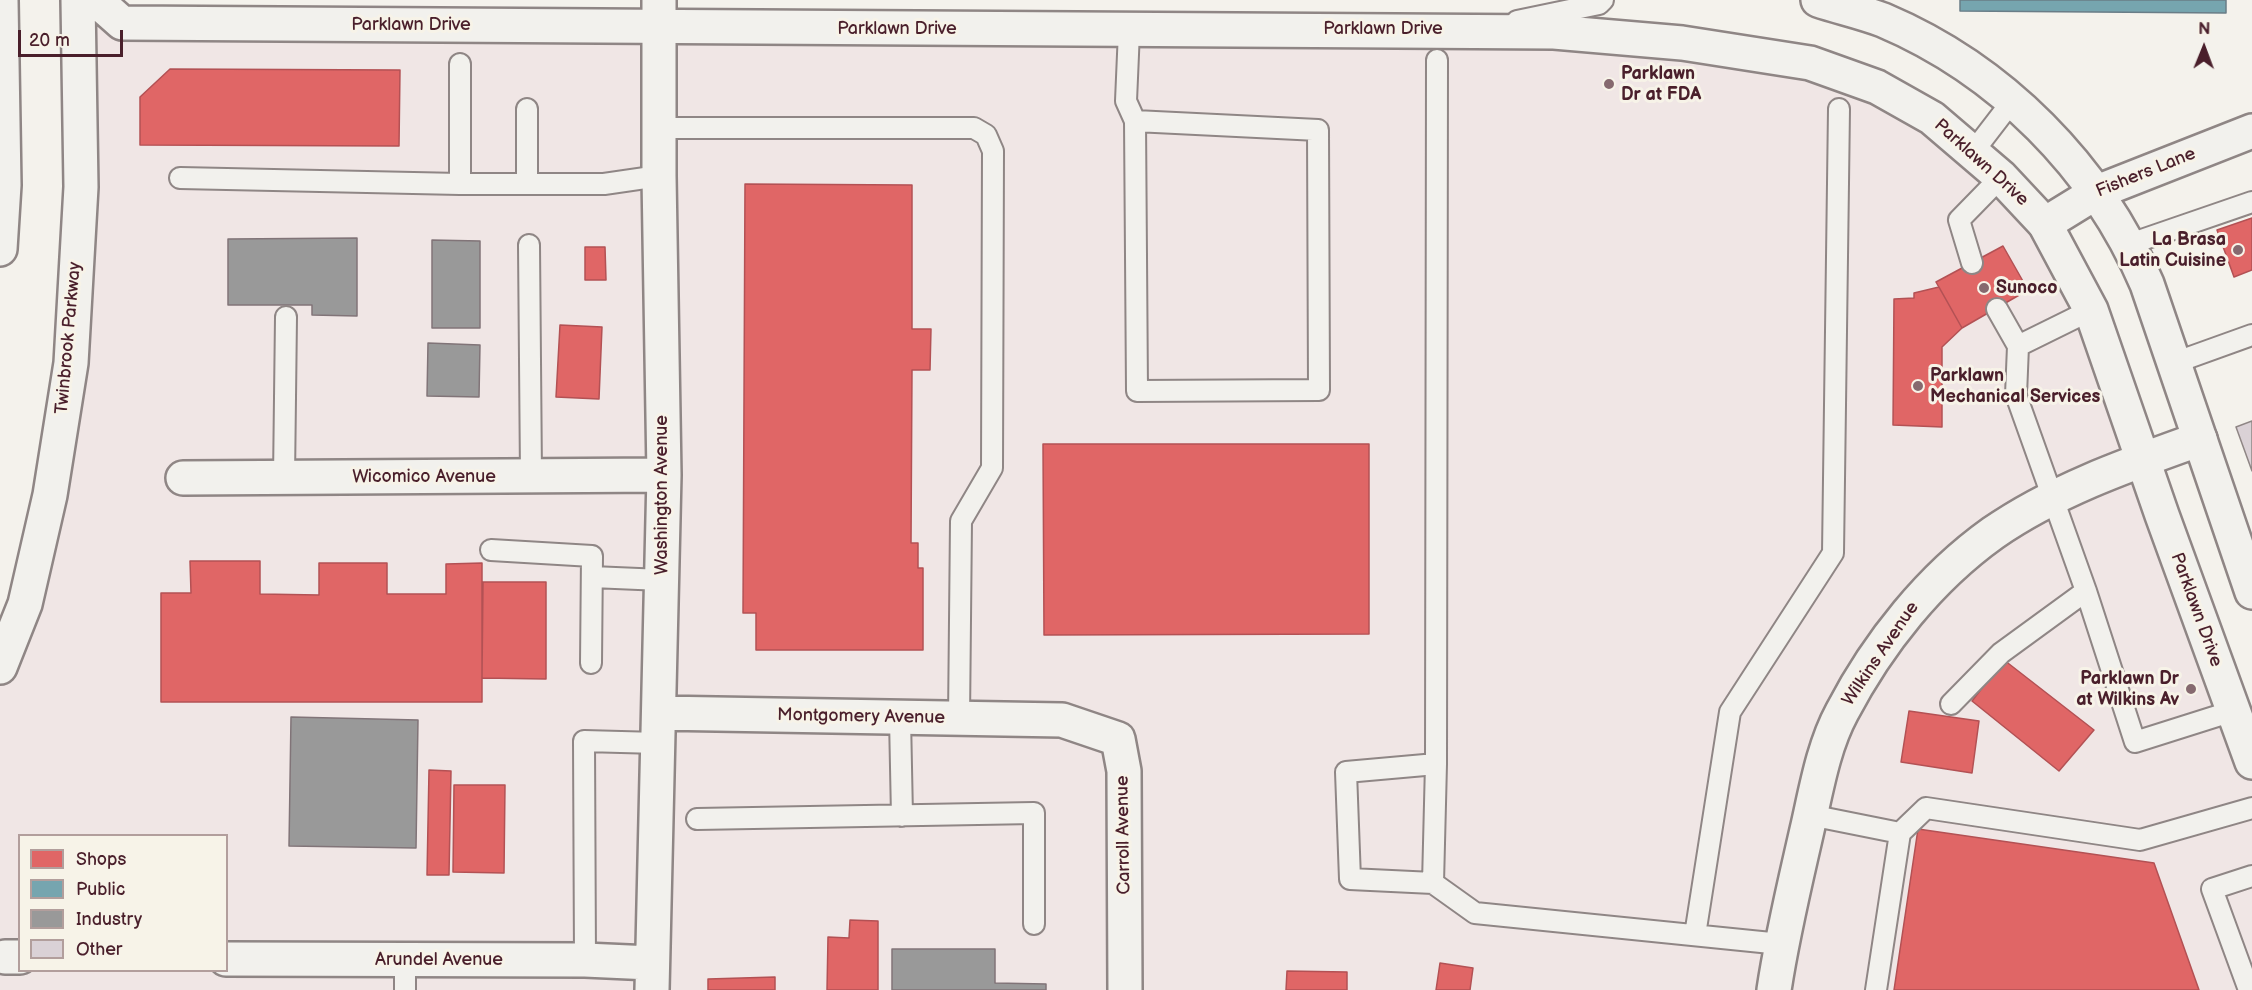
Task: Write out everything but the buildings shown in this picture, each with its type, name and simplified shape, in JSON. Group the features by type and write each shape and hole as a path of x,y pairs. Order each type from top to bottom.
{"main road":[{"path":"0,249 4,185 1,0"},
{"name":"Twinbrook Parkway","path":"0,667 25,604 50,495 71,363 81,187 78,0"},
{"name":"Parklawn Drive","path":"96,0 122,23 659,14 1128,31 1474,30 1603,34 1751,52 1810,63 1877,87 1932,118 2001,177 2045,224 2091,310 2142,459 2252,762"},
{"path":"1818,0 1883,20 1962,62 2013,100 2055,141 2097,192 2130,244 2147,284 2200,439 2244,543 2252,592"},
{"name":"Washington Avenue","path":"652,976 664,475 659,14"},
{"name":"Fishers Lane","path":"2045,224 2097,192 2252,131"},
{"name":"Wilkins Avenue","path":"1774,990 1781,944 1810,815 1819,778 1841,714 1873,661 1920,597 1993,533 2054,498 2142,459 2200,439"},
{"name":"Wicomico Avenue","path":"183,478 664,475"},
{"name":"Montgomery Avenue","path":"659,728 900,718 1062,720"},
{"name":"Carroll Avenue","path":"1062,720 1118,739 1124,771 1125,990"},
{"name":"Arundel Avenue","path":"228,959 405,975 585,960 652,976"}],"lane":[{"path":"1474,30 1599,4 1603,0"},
{"path":"1128,31 1126,101 1135,121 1137,391 1318,390 1318,130 1135,121"},
{"path":"1433,883 1436,764 1437,60"},
{"path":"460,64 460,184"},
{"path":"1972,152 2013,100"},
{"path":"527,109 527,184"},
{"path":"1695,935 1730,712 1833,553 1839,109"},
{"path":"659,128 974,128 986,135 993,152 992,468 961,521 959,719"},
{"path":"180,178 460,184 604,184 659,176"},
{"path":"1972,263 1959,220 2001,177"},
{"path":"2130,244 2252,202"},
{"path":"529,245 531,476"},
{"path":"1997,309 2018,346 2016,395 2086,591 2135,741 2233,711"},
{"path":"2018,346 2091,310"},
{"path":"284,478 286,317"},
{"path":"2174,363 2252,335"},
{"path":"490,550 592,556 591,663"},
{"path":"592,577 662,580"},
{"path":"1951,704 2001,653 2086,591"},
{"path":"900,718 902,816"},
{"path":"585,960 584,741 659,728"},
{"path":"1436,764 1346,772 1350,879 1433,883 1475,913 1781,944"},
{"path":"1876,990 1900,833 1926,808 2140,840 2252,808"},
{"path":"697,819 1034,813 1034,924"},
{"path":"1810,815 1900,833"},
{"path":"2249,990 2212,889 2252,876"}],"shaded area":[{"path":"78,0 122,23 1554,32 1877,87 2045,224 2252,762 2252,990 0,990 0,665 50,495"}],"place":[{"name":"Parklawn Dr at FDA","path":"1609,84"},
{"name":"La Brasa Latin Cuisine","path":"2238,250"},
{"name":"Sunoco","path":"1984,288"},
{"name":"Parklawn Mechanical Services","path":"1918,386"},
{"name":"Parklawn Dr at Wilkins Av","path":"2191,689"}]}
